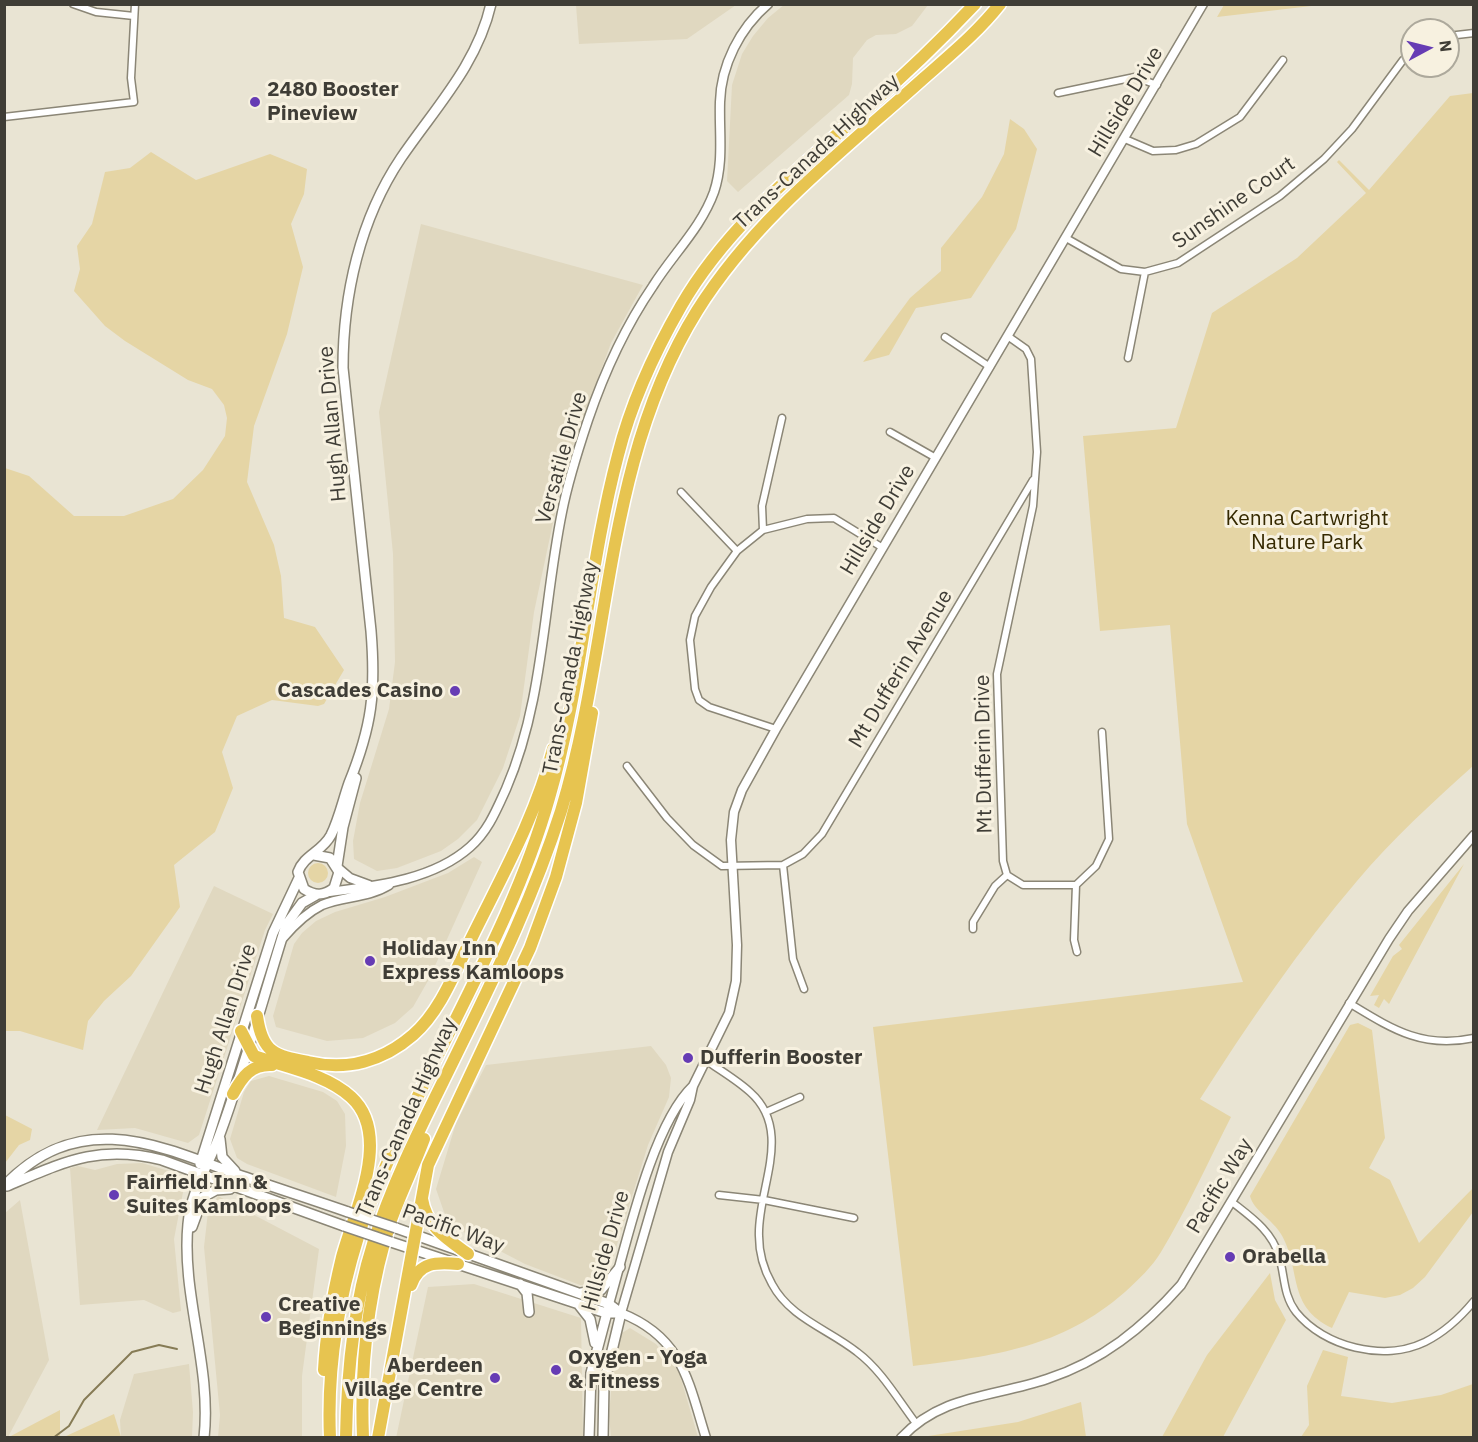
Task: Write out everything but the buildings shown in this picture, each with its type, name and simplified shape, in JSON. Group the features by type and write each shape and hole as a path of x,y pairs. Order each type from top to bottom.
{"highway":[{"name":"Trans-Canada Highway","path":"330,1437 333,1356 357,1239 413,1106 521,878 549,800 572,695 600,536 618,454 651,362 683,303 718,249 756,210 946,35 975,4"},
{"name":"Trans-Canada Highway","path":"346,1437 346,1386 351,1341 368,1262 397,1179 538,877 575,760 633,457 666,366 698,309 731,263 774,214 959,47 1000,4"},
{"path":"378,1437 401,1324 421,1192 428,1165 530,948 556,878 585,763 592,720 595,657"},
{"path":"257,1016 262,1041 274,1053 332,1066 369,1061 391,1051 415,1034 431,1014 448,985 530,818 546,776 557,730 572,695"},
{"path":"242,1031 248,1048 254,1056 326,1081 346,1092 363,1113 370,1138 366,1177 342,1258 328,1329 324,1374 329,1419"},
{"path":"233,1094 243,1077 254,1068 267,1065 282,1066"},
{"path":"363,1437 364,1352 371,1302 392,1220 423,1141 435,1098"},
{"path":"421,1192 424,1210 431,1224 468,1254"},
{"path":"401,1324 414,1276 419,1269 432,1264 458,1264"}],"main road":[{"name":"Hugh Allan Drive","path":"337,867 357,768 372,710 374,671 343,368 343,338 351,283 366,231 388,181 464,72 482,36 491,4"},
{"name":"Hugh Allan Drive","path":"314,855 322,849 332,833 357,768"},
{"path":"314,855 330,858 337,867 337,883 329,892 316,895 304,889 298,878 300,866 314,855"},
{"name":"Hugh Allan Drive","path":"204,1437 204,1389 187,1248 190,1209 273,933 298,878"},
{"name":"Hugh Allan Drive","path":"204,1161 220,1134 282,938 302,903 316,895"},
{"path":"220,1134 222,1157 239,1175"},
{"name":"Pacific Way","path":"4,1187 24,1166 62,1148 95,1140 132,1139 165,1147 239,1175 396,1228 578,1298 621,1312"},
{"path":"62,1148 66,1161"},
{"name":"Pacific Way","path":"4,1187 66,1161 94,1154 130,1153 162,1160 235,1189 458,1264 550,1293 578,1298"},
{"path":"187,1248 200,1202 204,1197 216,1190 235,1189"},
{"path":"596,1348 590,1319 578,1298 601,1290 620,1267"},
{"path":"518,1283 527,1293 529,1312 536,1297 550,1293"},
{"name":"Hillside Drive","path":"589,1437 589,1392 596,1348 608,1308"},
{"name":"Hillside Drive","path":"603,1437 604,1384 621,1312"}],"street":[{"path":"73,4 96,12 134,16"},
{"path":"4,117 134,102 131,78 135,4"},
{"name":"Versatile Drive","path":"329,892 395,882 445,863 469,848 494,816 513,772 530,720 562,513 589,419 610,364 630,323 664,269 696,228 715,190 722,155 720,100 726,65 739,39 768,4"},
{"name":"Hillside Drive","path":"621,1312 661,1175 690,1100 693,1086 729,1013 736,981 737,945 732,866 734,812 742,790 1203,4"},
{"path":"1125,139 1153,151 1176,150 1196,144 1240,117 1283,60"},
{"name":"Sunshine Court","path":"1066,238 1092,255 1121,269 1145,272 1178,263 1280,196 1324,159 1352,129 1400,64"},
{"path":"1058,93 1135,77 1157,85"},
{"path":"1128,358 1145,272"},
{"path":"945,337 990,367"},
{"name":"Mt Dufferin Drive","path":"1007,875 1003,861 999,796 997,674 1033,506 1037,452 1031,359 1026,349 1009,337"},
{"path":"764,530 762,506 782,418"},
{"path":"890,432 936,458"},
{"name":"Mt Dufferin Avenue","path":"783,865 803,854 822,834 1034,478"},
{"path":"681,492 737,550"},
{"path":"776,729 709,707 699,700 695,689 690,640 695,616 711,587 737,550 764,530 807,519 834,518 883,548"},
{"path":"1077,952 1074,940 1077,885 1096,866 1108,839 1102,732"},
{"path":"627,766 667,818 693,845 722,866 783,865 793,959 804,989"},
{"name":"Pacific Way","path":"901,1437 915,1422 974,1396 1046,1380 1085,1364 1122,1343 1156,1314 1181,1285 1348,1003 1408,911 1473,835"},
{"path":"337,867 350,878 375,886"},
{"path":"973,929 973,922 995,886 1007,875 1023,885 1077,885"},
{"path":"282,938 303,918 324,904 377,893 395,882"},
{"path":"1348,1003 1415,1039 1435,1042 1473,1038"},
{"path":"705,1060 751,1092 766,1112 773,1152 759,1234 762,1259 772,1284 790,1308 856,1351 876,1369 915,1422"},
{"name":"Hillside Drive","path":"608,1308 658,1148 682,1097 693,1086"},
{"path":"766,1112 800,1097"},
{"path":"719,1195 764,1200 854,1218"},
{"path":"1232,1202 1260,1224 1273,1240 1279,1256 1286,1293 1295,1310 1308,1326 1337,1342 1370,1349 1401,1350 1424,1343 1443,1332 1473,1301"},
{"path":"621,1312 641,1321 663,1337 678,1357 706,1437"}],"shaded area":[{"path":"576,4 736,5 687,39 579,44"},
{"path":"785,4 928,5 912,26 896,34 876,35 867,40 853,58 852,84 849,95 738,192 727,181 732,85 742,54 753,36 768,18"},
{"path":"421,224 643,285 611,343 564,471 534,612 520,716 503,768 477,820 458,839 441,851 397,868 377,871 354,859 353,841 360,803 389,709 395,662 393,554 379,412"},
{"path":"474,857 482,862 429,979 413,1007 395,1023 363,1038 327,1041 276,1027 273,1016 294,944 302,933 316,921 335,912 385,897 448,873"},
{"path":"214,886 273,914 265,930 199,1135 188,1143 135,1128 97,1130"},
{"path":"651,1046 666,1065 671,1078 669,1097 648,1145 611,1264 604,1276 588,1286 580,1285 525,1264 456,1228 444,1212 436,1189 456,1123 486,1065"},
{"path":"269,1076 323,1092 337,1101 345,1114 346,1146 336,1197 247,1164 237,1158 230,1139 244,1092 251,1081"},
{"path":"142,1163 179,1175 184,1187 174,1239 181,1311 173,1313 144,1300 80,1305 70,1168 78,1166 95,1170 117,1164"},
{"path":"218,1196 319,1249 302,1376 302,1437 218,1437 220,1415 204,1247 208,1212"},
{"path":"20,1200 49,1360 8,1437 5,1437 5,1213"},
{"name":"Aberdeen Village Centre","path":"474,1284 581,1318 583,1437 396,1438 428,1287"},
{"path":"630,1328 656,1344 679,1372 698,1437 611,1437 609,1416 613,1367 622,1333"},
{"path":"189,1364 193,1412 192,1437 121,1437 120,1420 134,1374"}],"green space":[{"path":"1224,4 1320,5 1217,17"},
{"name":"Kenna Cartwright Nature Park","path":"1473,93 1473,766 1370,865 1294,960 1218,1071 1200,1099 1231,1117 1171,1236 1144,1273 1101,1311 1051,1337 999,1353 913,1366 873,1027 1243,982 1187,824 1170,625 1100,631 1083,436 1176,428 1212,313 1297,258 1366,193 1337,162 1339,160 1369,190 1450,96"},
{"path":"1010,119 1024,129 1037,149 1016,229 971,298 916,308 889,355 863,362 910,298 941,271 941,248 982,197 1004,154"},
{"path":"151,152 196,180 270,154 307,169 304,194 291,224 303,267 287,334 254,426 247,482 274,545 281,576 284,618 315,627 344,670 324,704 318,706 272,700 237,716 222,752 233,788 215,832 174,865 180,907 131,976 104,1001 88,1021 83,1050 20,1031 5,1031 5,468 29,476 74,516 124,516 173,499 203,470 225,436 227,418 224,405 212,389 188,380 125,341 105,326 74,291 80,269 77,246 92,224 105,172 130,168"},
{"path":"318,863 325,866 328,873 325,880 318,883 311,880 308,873 311,866"},
{"path":"1464,864 1389,1004 1384,999 1379,1008 1374,1005 1379,995 1370,996 1393,956 1402,949 1399,945"},
{"path":"1358,1023 1372,1030 1385,1138 1369,1168 1390,1180 1419,1243 1473,1188 1473,1212 1425,1277 1413,1288 1400,1295 1385,1298 1349,1292 1332,1328 1317,1319 1301,1298 1287,1247 1281,1234 1255,1206 1250,1196 1350,1025"},
{"path":"5,1115 32,1129 30,1140 19,1145 5,1163"},
{"path":"1270,1273 1275,1300 1286,1320 1223,1437 1162,1437 1207,1355"},
{"path":"1323,1350 1348,1357 1341,1396 1392,1403 1441,1395 1473,1384 1473,1437 1301,1437 1309,1425 1307,1386"},
{"path":"1081,1402 1086,1437 922,1437 1018,1422"},
{"path":"60,1410 60,1437 9,1437"},
{"path":"114,1414 121,1437 64,1437"}],"waterway":[{"path":"53,1438 69,1426 84,1400 132,1352 159,1345 177,1349"}],"place":[{"name":"2480 Booster Pineview","path":"255,102"},
{"name":"Cascades Casino","path":"455,691"},
{"name":"Holiday Inn Express Kamloops","path":"370,961"},
{"name":"Dufferin Booster","path":"688,1058"},
{"name":"Fairfield Inn & Suites Kamloops","path":"114,1195"},
{"name":"Orabella","path":"1230,1257"},
{"name":"Creative Beginnings","path":"266,1317"},
{"name":"Oxygen - Yoga & Fitness","path":"556,1370"},
{"name":"Aberdeen Village Centre","path":"495,1378"}]}
